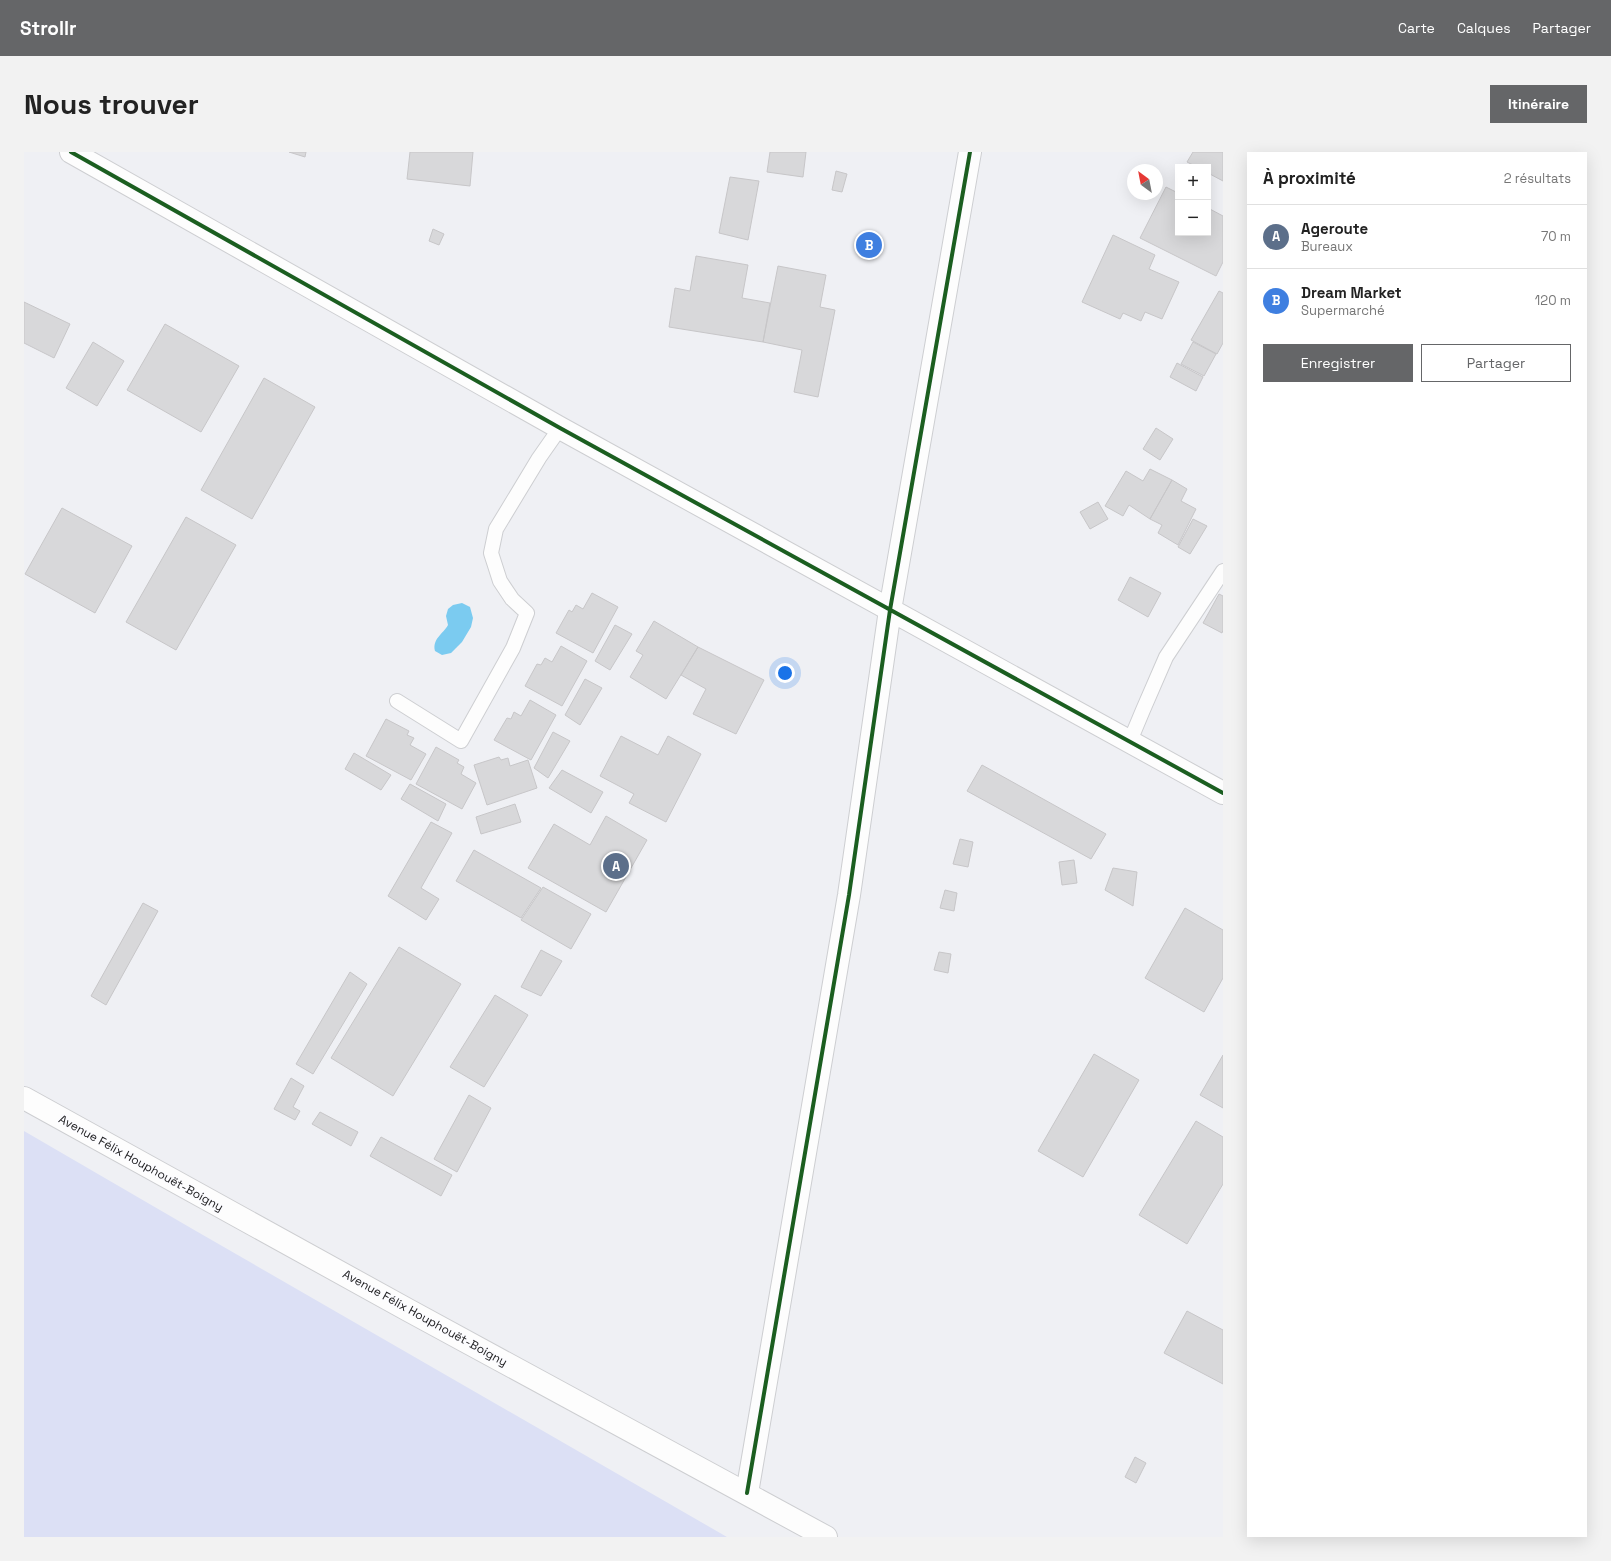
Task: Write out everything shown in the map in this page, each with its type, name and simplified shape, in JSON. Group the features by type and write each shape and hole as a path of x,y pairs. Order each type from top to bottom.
{"main road":[{"path":"71,152 560,428 1223,793"},
{"path":"746,1493 849,895 890,610 970,152"},
{"name":"Avenue Félix Houphouët-Boigny","path":"24,1098 374,1291 826,1537"}],"lane":[{"path":"397,701 461,740 513,648 527,613 512,599 500,581 491,553 496,529 539,458 560,428"},
{"path":"1130,741 1166,657 1223,571"}],"shaded area":[{"path":"24,1131 196,1231 727,1537 24,1537"}],"water":[{"path":"462,603 470,607 473,618 471,627 462,642 451,653 442,655 435,651 434,647 436,640 448,625 446,616 448,609 453,605"}],"building":[{"path":"289,152 306,152 305,157"},
{"path":"410,152 473,152 470,186 407,179"},
{"path":"770,152 806,152 803,177 767,172"},
{"path":"1193,152 1223,152 1223,181 1211,175 1211,164 1191,164 1187,162"},
{"path":"836,171 847,174 842,192 832,190"},
{"path":"730,177 759,181 748,240 719,233"},
{"path":"1166,187 1175,192 1175,236 1211,236 1211,210 1223,216 1223,262 1216,276 1140,238 1159,200 1163,200 1163,193"},
{"path":"433,229 444,234 439,245 429,241"},
{"path":"1113,235 1155,255 1149,269 1179,282 1162,319 1145,312 1141,321 1123,313 1120,319 1082,302"},
{"path":"696,256 748,265 742,298 770,303 763,342 669,327 675,288 690,291"},
{"path":"778,266 826,275 820,307 835,310 818,397 794,392 802,350 763,342"},
{"path":"1219,291 1223,293 1223,343 1217,354 1191,340"},
{"path":"24,302 70,324 54,358 24,343"},
{"path":"165,324 239,366 201,432 127,390"},
{"path":"93,342 124,361 97,406 66,388"},
{"path":"1193,342 1216,354 1204,376 1181,364"},
{"path":"1177,363 1203,377 1196,391 1170,377"},
{"path":"264,378 315,407 252,519 201,490"},
{"path":"1156,428 1173,439 1160,460 1143,449"},
{"path":"1150,469 1172,480 1150,519 1129,505 1123,516 1105,506 1126,471 1143,481"},
{"path":"1172,480 1187,489 1181,501 1196,509 1178,545 1158,533 1162,525 1150,519"},
{"path":"1098,502 1108,519 1090,529 1080,512"},
{"path":"62,508 132,546 95,613 25,574"},
{"path":"186,517 236,545 176,650 126,622"},
{"path":"1193,519 1207,526 1190,554 1178,547"},
{"path":"1130,577 1161,593 1148,617 1118,600"},
{"path":"592,593 618,607 593,653 556,633 569,610 572,612 576,605 583,609"},
{"path":"1219,594 1223,596 1222,633 1203,623"},
{"path":"654,621 698,647 666,699 630,677 643,655 636,651"},
{"path":"615,625 632,634 610,670 595,661"},
{"path":"561,646 587,661 562,706 525,686 537,664 541,665 545,658 552,662"},
{"path":"698,647 764,680 736,734 693,714 706,689 681,675"},
{"path":"585,679 602,688 580,725 565,715"},
{"path":"530,700 556,715 531,760 494,740 507,718 511,719 514,712 521,716"},
{"path":"386,719 409,731 407,735 414,738 410,745 426,754 411,780 366,756"},
{"path":"553,732 570,741 548,778 534,768"},
{"path":"621,736 658,755 668,736 701,754 666,822 629,803 634,794 600,776"},
{"path":"436,747 459,760 457,763 464,767 461,774 476,783 462,809 416,784"},
{"path":"354,753 391,775 381,790 345,769"},
{"path":"499,757 501,760 508,758 510,766 528,760 537,788 487,805 474,765"},
{"path":"982,765 1106,834 1091,859 967,791"},
{"path":"562,770 603,792 591,813 549,788"},
{"path":"410,784 446,804 438,821 401,799"},
{"path":"515,804 521,822 481,834 476,817"},
{"path":"606,816 647,840 606,912 528,868 554,824 590,845"},
{"path":"431,822 452,833 421,888 439,899 426,920 388,896"},
{"path":"960,839 973,842 968,867 953,864"},
{"path":"474,850 541,888 521,918 456,881"},
{"path":"1074,860 1077,883 1062,885 1059,862"},
{"path":"1113,868 1137,872 1133,906 1105,890"},
{"path":"543,887 591,914 571,949 521,920"},
{"path":"945,890 957,893 954,911 940,908"},
{"path":"143,903 158,911 106,1005 91,996"},
{"path":"1185,908 1223,930 1223,978 1204,1012 1145,978"},
{"path":"399,947 461,984 393,1096 331,1058"},
{"path":"541,950 562,961 541,996 521,987"},
{"path":"939,952 951,954 948,973 934,970"},
{"path":"350,972 367,984 313,1074 296,1064"},
{"path":"495,995 528,1015 484,1087 450,1067"},
{"path":"1094,1054 1139,1080 1083,1177 1038,1151"},
{"path":"1223,1055 1223,1108 1200,1095"},
{"path":"291,1078 304,1086 293,1107 300,1111 295,1120 274,1109"},
{"path":"469,1095 491,1108 457,1172 434,1159"},
{"path":"320,1112 358,1132 351,1146 312,1124"},
{"path":"1196,1121 1223,1137 1223,1184 1187,1244 1139,1215"},
{"path":"381,1137 452,1175 441,1196 370,1156"},
{"path":"1187,1311 1223,1330 1223,1384 1164,1353"},
{"path":"1135,1457 1146,1463 1136,1483 1125,1477"}],"cycle path":[{"path":"71,152 560,428 1223,793"},
{"path":"747,1493 849,895 890,610 970,152"}],"place":[{"name":"Dream Market","path":"869,245"},
{"name":"Ageroute","path":"616,866"}]}
